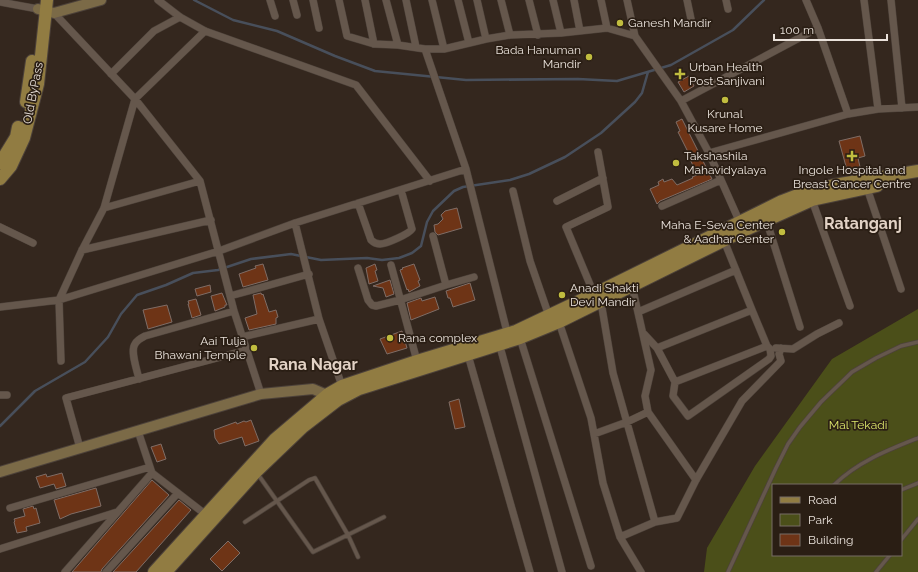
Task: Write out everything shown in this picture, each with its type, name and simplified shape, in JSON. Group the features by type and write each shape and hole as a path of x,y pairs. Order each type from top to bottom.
{"main road":[{"name":"Old ByPass","path":"0,164 16,137 26,100 34,47 45,7"},
{"name":"Old ByPass","path":"0,179 11,166 24,138 38,84 45,7"},
{"path":"764,216 782,201 808,191 834,185 918,171"},
{"path":"154,572 205,514 275,439 333,397 468,355 507,339 554,319 764,216 812,200 867,188 918,180"},
{"path":"597,298 632,286 722,236"},
{"path":"166,572 256,472 333,397 342,386 417,361 507,339"}],"street":[{"path":"0,2 45,7 101,0"},
{"path":"158,0 180,17 206,31 356,85 430,181"},
{"path":"270,0 275,16"},
{"path":"292,0 296,15"},
{"path":"313,0 319,28"},
{"path":"338,0 347,36 374,44 398,45 425,49 444,49 486,39 607,28 635,36"},
{"path":"364,0 374,44"},
{"path":"386,0 398,45"},
{"path":"406,0 416,47"},
{"path":"432,0 444,49"},
{"path":"458,0 469,43"},
{"path":"477,0 486,39"},
{"path":"501,0 510,36"},
{"path":"529,0 538,35"},
{"path":"553,0 561,33"},
{"path":"574,0 580,31"},
{"path":"601,0 607,28"},
{"path":"627,0 635,36 681,101 709,153 742,227"},
{"path":"687,0 691,19"},
{"path":"726,0 728,9"},
{"path":"806,0 818,28 848,114"},
{"path":"864,0 878,109"},
{"path":"891,0 902,108"},
{"path":"45,7 135,99 200,181 234,311 261,394"},
{"path":"111,74 154,31 180,17"},
{"path":"681,101 818,28"},
{"path":"61,360 59,300 82,250 104,208 135,99 206,31"},
{"path":"425,49 472,195 562,572"},
{"path":"709,153 848,114 878,109 918,107"},
{"path":"598,152 608,207 566,227 597,298 613,373 655,522"},
{"path":"0,307 59,300 219,250 358,203 430,181 466,173"},
{"path":"556,201 602,178"},
{"path":"662,206 721,180"},
{"path":"104,208 200,181"},
{"path":"867,188 901,289"},
{"path":"358,203 371,240 380,244 408,234 412,229 401,190"},
{"path":"513,191 530,261 554,319 590,418 603,483 620,537 641,572"},
{"path":"812,200 850,306"},
{"path":"764,216 800,327"},
{"path":"82,250 211,220"},
{"path":"296,223 319,319 342,386"},
{"path":"0,227 33,243"},
{"path":"433,236 446,285"},
{"path":"643,333 657,348 675,382 673,396 688,416 771,356 722,236"},
{"path":"391,265 417,361"},
{"path":"358,268 368,300 372,305 376,306 474,277"},
{"path":"638,312 736,270"},
{"path":"230,296 309,274"},
{"path":"632,286 651,370 645,396 648,412 696,480"},
{"path":"657,348 752,310"},
{"path":"139,379 133,351 133,345 137,340 145,336 234,311"},
{"path":"242,337 319,319"},
{"path":"675,382 768,348 790,350 796,348 817,334 839,324"},
{"path":"507,339 591,566"},
{"path":"620,537 655,522 677,518 696,480 742,401 781,362 779,354 780,348"},
{"path":"80,448 66,398 247,350"},
{"path":"468,355 530,572"},
{"path":"0,472 261,394 313,389 333,397"},
{"path":"594,434 627,422 648,412"},
{"path":"138,431 151,470 205,514"},
{"path":"10,508 151,470"},
{"path":"65,572 151,470"},
{"path":"106,572 178,493"},
{"path":"0,549 117,512"}],"lane":[{"path":"728,572 776,468 788,444 800,427 821,402 852,372 895,349 918,342"},
{"path":"835,484 867,460 918,438"},
{"path":"256,472 313,552 384,517"},
{"path":"245,522 309,480 315,478 348,535 358,557"},
{"path":"902,490 918,483"},
{"path":"902,539 918,519"},
{"path":"876,572 889,556"}],"green space":[{"name":"Mal Tekadi","path":"918,309 918,572 704,572 707,548 755,466 832,359"}],"building":[{"path":"689,76 694,86 684,92 678,82"},
{"path":"682,119 712,179 660,201 657,204 650,189 659,185 658,182 663,179 664,182 672,179 677,185 697,175 690,159 691,158 678,132 680,131 676,122"},
{"path":"860,136 865,156 858,158 860,167 847,170 839,141"},
{"path":"457,208 462,228 438,235 435,232 434,225 438,224 443,219 441,215 445,211"},
{"path":"263,264 268,280 243,287 239,274 256,268 255,266"},
{"path":"375,264 377,270 375,271 378,281 369,284 366,268"},
{"path":"414,264 420,280 418,281 420,286 409,292 400,270"},
{"path":"390,280 394,294 386,297 383,288 373,286"},
{"path":"470,283 475,300 453,307 446,291"},
{"path":"210,285 211,292 197,296 195,289"},
{"path":"222,293 227,305 215,311 211,296"},
{"path":"261,293 262,295 263,294 269,312 276,310 278,317 276,318 276,324 249,330 245,318 257,314 253,295"},
{"path":"435,297 439,309 411,320 407,303 421,298 422,301"},
{"path":"196,299 201,315 192,318 188,301"},
{"path":"167,305 172,322 148,329 143,310"},
{"path":"402,331 407,348 387,354 380,339"},
{"path":"459,399 465,427 455,429 449,402"},
{"path":"251,420 259,441 245,446 242,437 219,444 215,438 214,430 236,422 237,424"},
{"path":"161,444 166,459 157,462 151,447"},
{"path":"62,473 66,486 56,489 54,484 40,488 36,477 46,474 47,477"},
{"path":"152,480 169,495 102,569 101,572 72,572"},
{"path":"96,488 101,506 71,514 60,519 54,500"},
{"path":"179,500 191,510 136,572 113,572"},
{"path":"33,506 34,509 36,508 40,523 26,527 27,531 17,533 14,519 25,516 23,509"},
{"path":"228,541 240,553 222,571 210,559"}],"waterway":[{"path":"194,0 233,20 277,31 335,56 375,71 466,80 578,79 617,81 671,65 733,30 764,0"},
{"path":"0,426 35,391 85,362 108,337 121,314 137,295 166,285 193,273 218,270 251,259 291,254 321,260 367,258 382,260 399,258 412,253 421,246 427,222 433,211 454,191 463,187 510,180 529,174 565,157 601,133 635,102 642,93 648,72"}],"place":[{"name":"Ganesh Mandir","path":"620,23"},
{"name":"Bada Hanuman Mandir","path":"589,57"},
{"name":"Urban Health Post Sanjivani","path":"680,74"},
{"name":"Krunal Kusare Home","path":"725,100"},
{"name":"Ingole Hospital and Breast Cancer Centre","path":"852,156"},
{"name":"Takshashila Mahavidyalaya","path":"676,163"},
{"name":"Maha E-Seva Center & Aadhar Center","path":"782,232"},
{"name":"Anadi Shakti Devi Mandir","path":"562,295"},
{"name":"Rana complex","path":"390,338"},
{"name":"Aai Tulja Bhawani Temple","path":"254,348"}],"district":[{"name":"Ratanganj","path":"863,223"},
{"name":"Rana Nagar","path":"313,364"}]}
